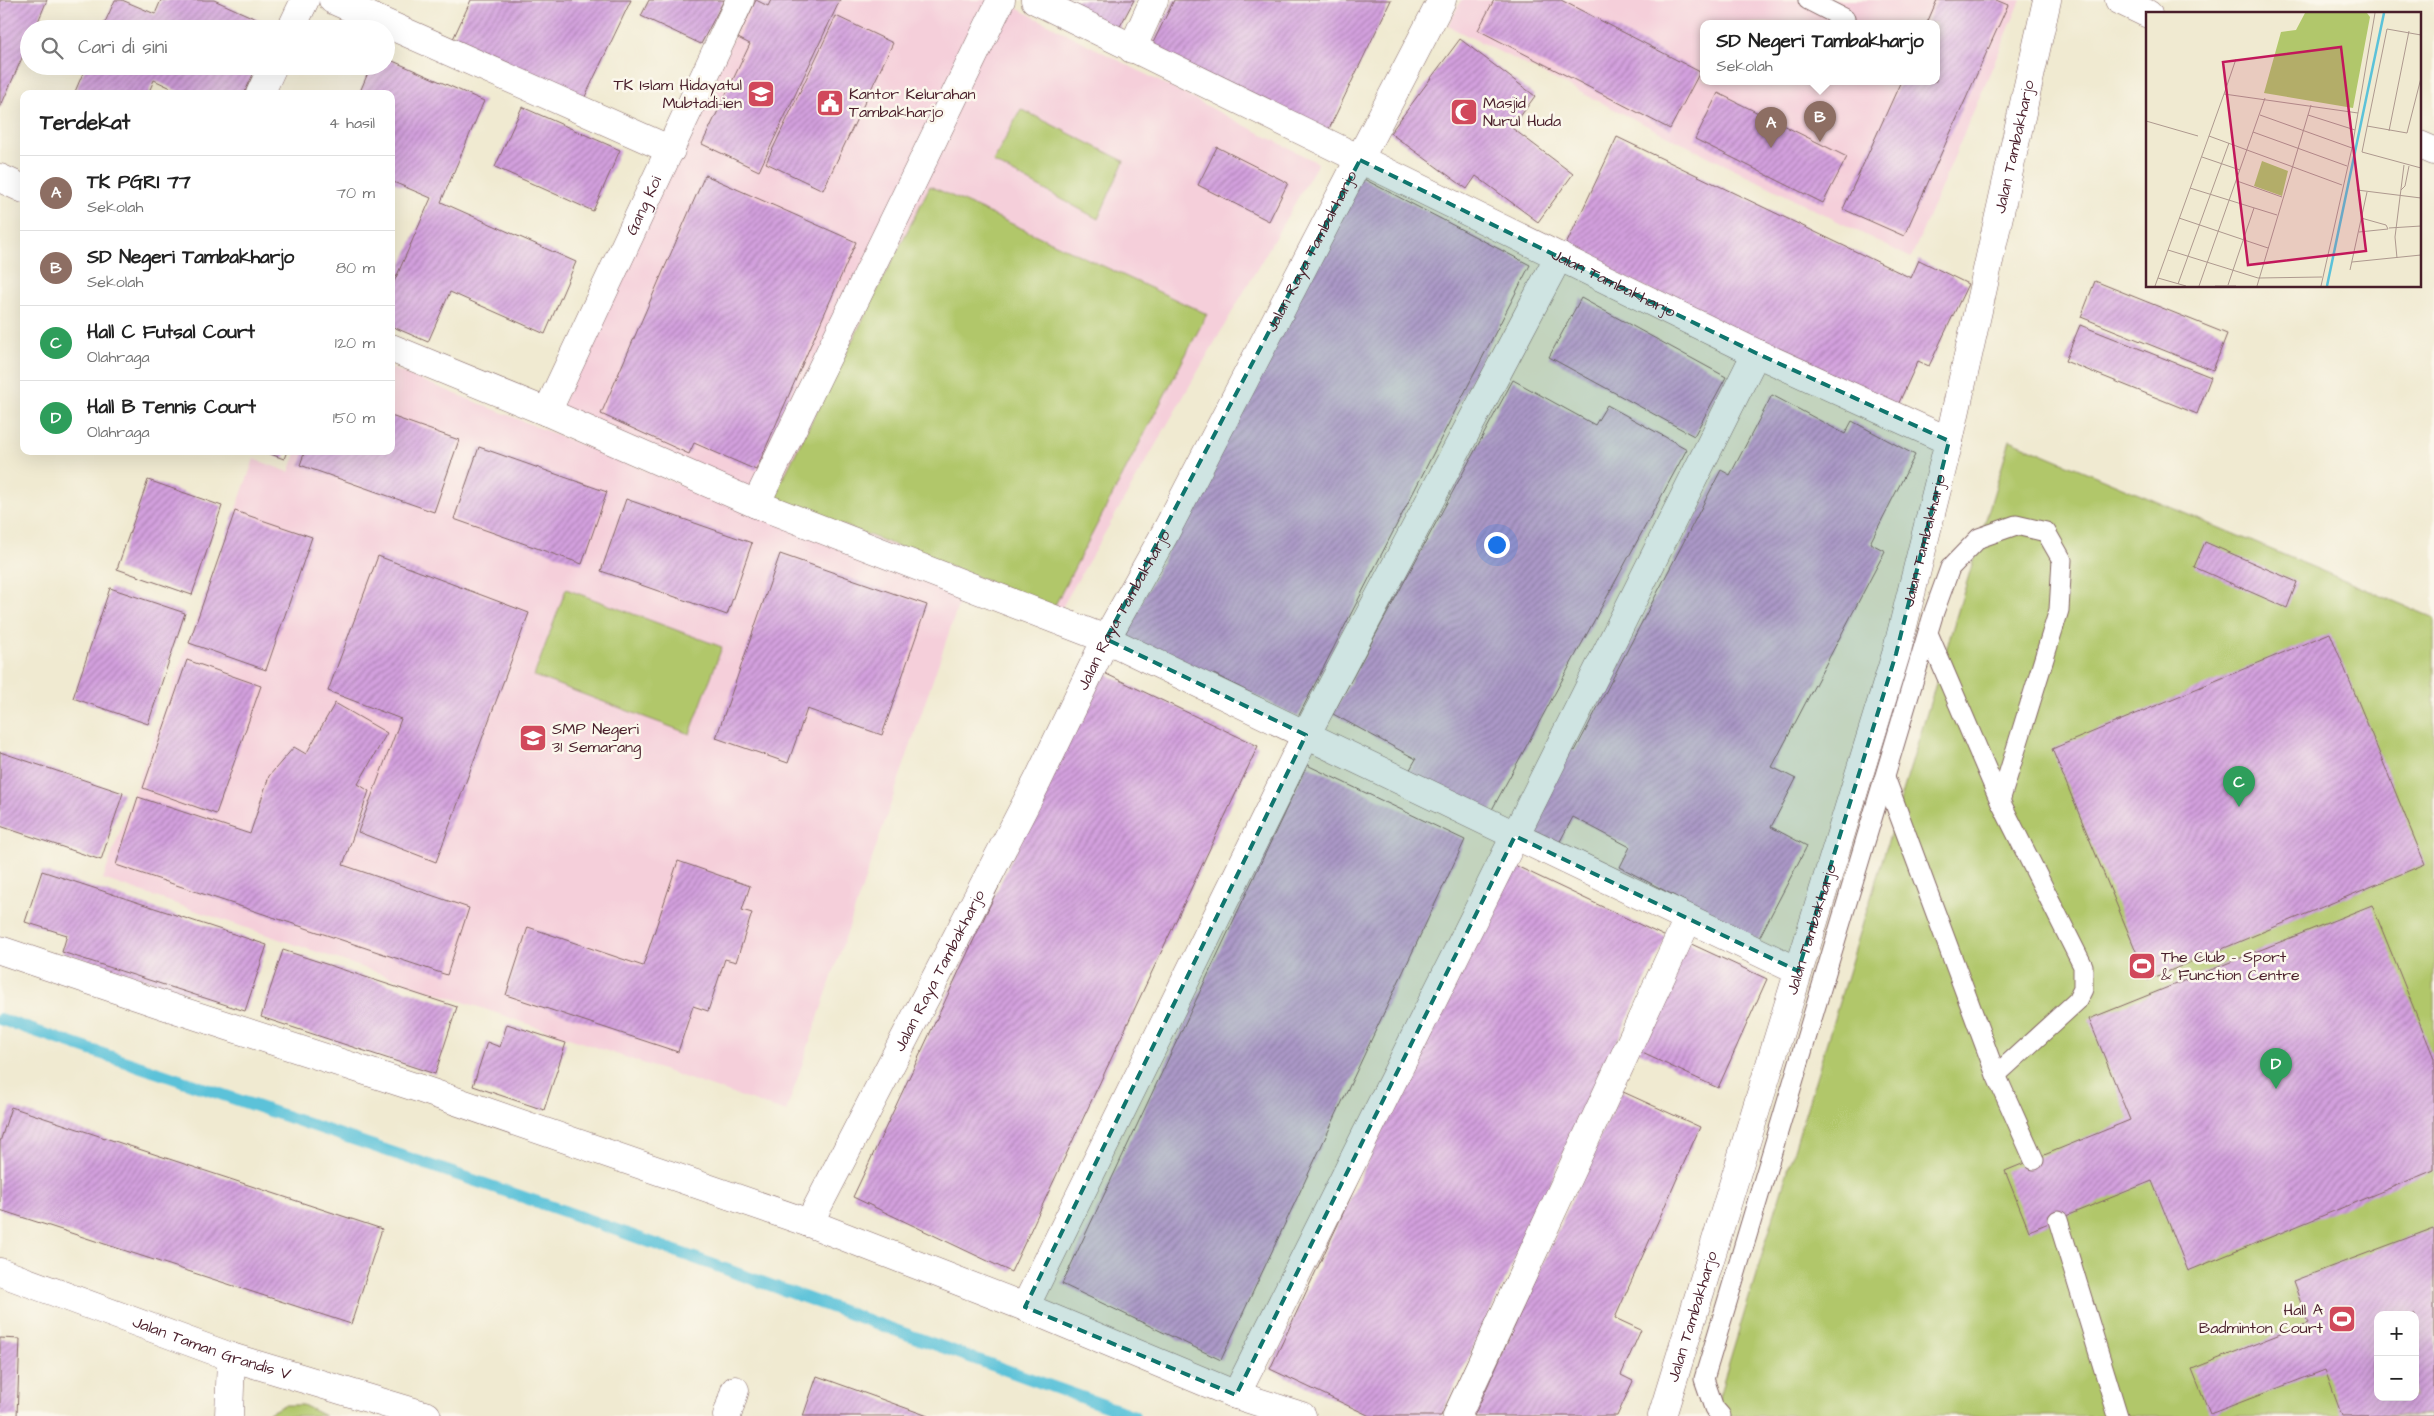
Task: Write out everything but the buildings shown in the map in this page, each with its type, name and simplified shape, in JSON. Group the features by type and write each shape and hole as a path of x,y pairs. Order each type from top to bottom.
{"street":[{"path":"296,20 306,0"},
{"path":"333,0 378,20"},
{"name":"Gang Koi","path":"547,412 740,0"},
{"path":"756,504 1001,0"},
{"name":"Jalan Tambakharjo","path":"1035,0 1756,354 1949,441"},
{"path":"1132,49 1154,0"},
{"name":"Jalan Raya Tambakharjo","path":"809,1223 1033,788 1106,639 1164,537 1442,0"},
{"name":"Jalan Tambakharjo","path":"1662,1416 1896,654 1949,441 2047,0"},
{"path":"2119,0 2146,13"},
{"path":"395,28 671,150"},
{"path":"262,90 269,75"},
{"path":"2422,146 2434,151"},
{"path":"0,178 20,187"},
{"path":"1025,1307 1306,735 1559,256"},
{"path":"395,350 547,412 756,504 1106,639 1798,971"},
{"path":"1236,1395 1756,354"},
{"path":"1457,1416 1688,919"},
{"path":"0,950 421,1089 809,1223 1025,1307 1236,1395 1302,1416"},
{"name":"Jalan Taman Grandis V","path":"0,1272 231,1357 388,1410 427,1416"},
{"path":"228,1416 231,1357"},
{"path":"727,1416 735,1390"}],"lane":[{"path":"1808,0 1845,19"},
{"path":"1721,1416 1714,1408 1704,1379 1928,633 1950,568 1979,538 2016,525 2046,532 2062,560 2059,610 2000,801"},
{"path":"1928,633 2000,801 2082,966 2083,989 2077,1000 1996,1075"},
{"path":"1885,777 1996,1075 2034,1160"},
{"path":"2058,1220 2118,1416"}],"highlighted area":[{"path":"1360,160 1756,353 1949,441 1896,654 1798,971 1515,836 1236,1395 1025,1307 1306,735 1106,639"}],"shaded area":[{"path":"751,0 1001,0 1318,163 1057,616 559,410"},
{"path":"1461,0 2021,0 1911,258 1448,26"},
{"name":"SMP Negeri 31 Semarang","path":"395,370 961,597 786,1112 103,879 254,459 289,472 295,455 395,455"}],"green space":[{"path":"1021,109 1124,161 1098,219 993,162"},
{"path":"930,186 1207,314 1054,607 773,498"},
{"name":"The Club - Sport & Function Centre","path":"2010,440 2434,618 2434,1416 1713,1416"},
{"path":"566,589 722,647 690,734 534,676"},
{"path":"284,1405 303,1405 325,1416 263,1416"}],"waterway":[{"path":"0,1019 561,1210 1134,1416"}],"place":[{"name":"TK Islam Hidayatul Mubtadi-ien","path":"761,94"},
{"name":"Kantor Kelurahan Tambakharjo","path":"830,103"},
{"name":"Masjid Nurul Huda","path":"1464,112"},
{"name":"SD Negeri Tambakharjo","path":"1820,142"},
{"name":"TK PGRI 77","path":"1771,148"},
{"name":"SMP Negeri 31 Semarang","path":"533,738"},
{"name":"Hall C Futsal Court","path":"2239,807"},
{"name":"The Club - Sport & Function Centre","path":"2142,966"},
{"name":"Hall B Tennis Court","path":"2276,1089"},
{"name":"Hall A Badminton Court","path":"2342,1319"}]}
